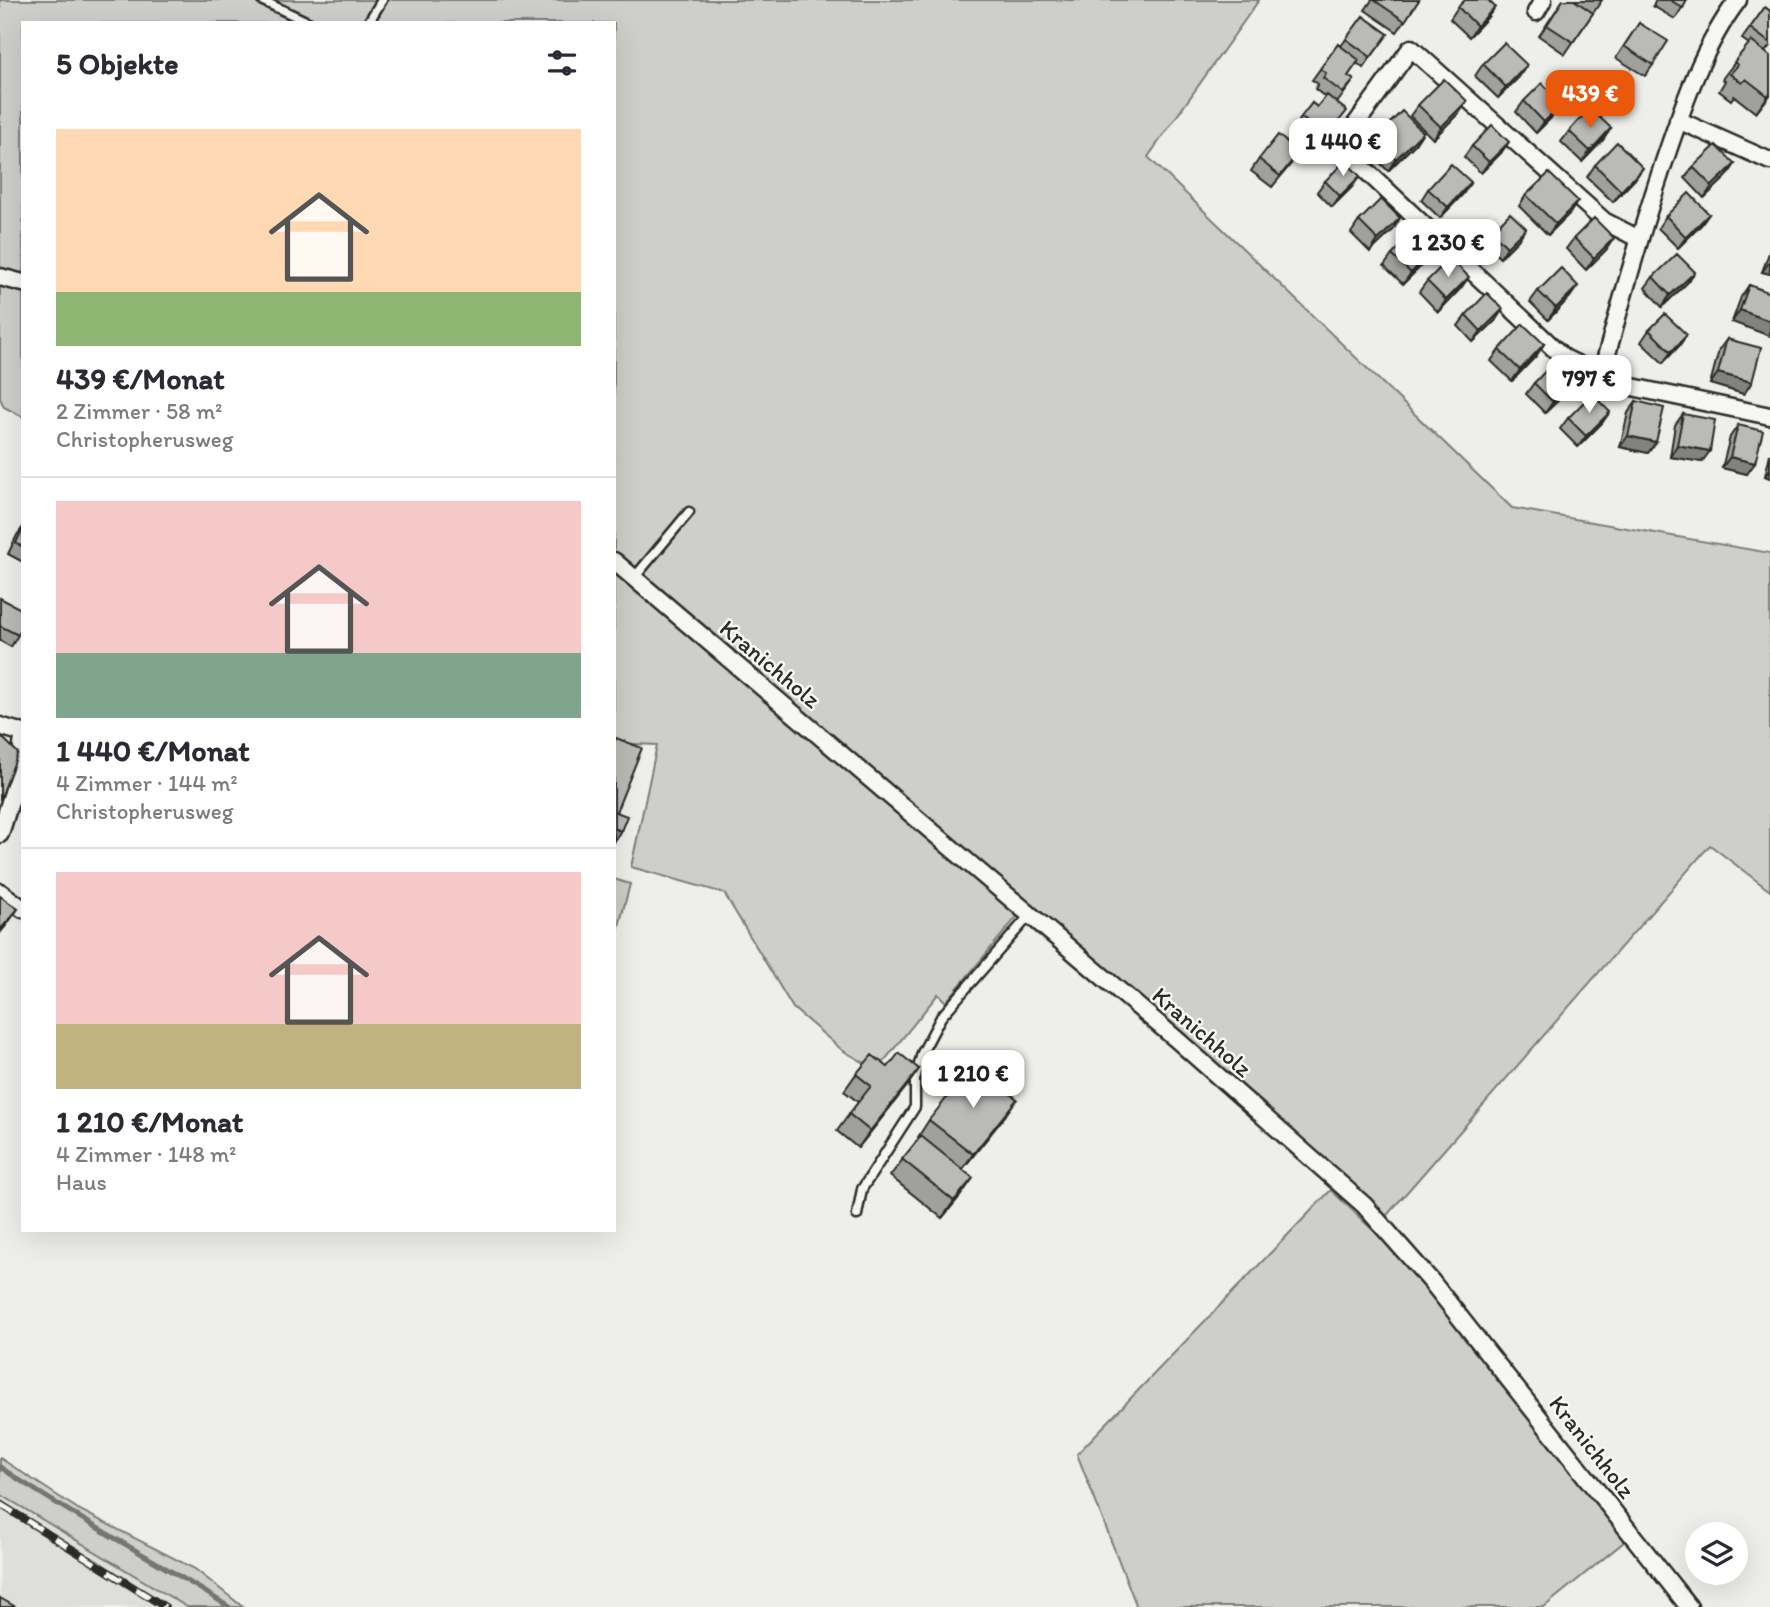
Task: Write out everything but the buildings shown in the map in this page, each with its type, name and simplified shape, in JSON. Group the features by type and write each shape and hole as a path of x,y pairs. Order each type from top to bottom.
{"street":[{"path":"1601,376 1639,239 1678,120 1700,66 1734,6 1717,0"},
{"path":"1639,239 1604,221 1411,48 1340,146 1564,358 1618,384 1770,416"},
{"path":"1678,120 1770,161"},
{"path":"0,278 21,283"},
{"name":"Kranichholz","path":"616,563 1176,1039 1364,1205 1431,1281 1689,1607"},
{"path":"0,726 21,734"},
{"path":"0,834 18,776 21,751"},
{"path":"0,892 21,908"}],"lane":[{"path":"261,0 306,21"},
{"path":"369,21 382,0"},
{"path":"634,578 690,512"},
{"path":"857,1215 862,1189 915,1107 915,1080 930,1035 942,1017 1029,916"}],"shaded area":[{"path":"0,0 257,0 301,21 21,21 21,416 4,407 0,398"},
{"path":"265,0 380,0 367,21 310,21"},
{"path":"384,0 1259,0 1148,157 1512,508 1770,553 1770,891 1710,845 1381,1222 1026,906 946,1002 938,994 877,1070 842,1050 793,1008 724,893 631,867 657,745 616,743 616,21 371,21"},
{"path":"616,880 630,884 616,937"},
{"path":"1331,1190 1428,1283 1630,1537 1544,1607 1137,1607 1077,1454"},
{"path":"0,1458 78,1509 195,1569 243,1607 187,1607 0,1494"},
{"path":"0,1494 116,1562 187,1607 0,1607"}],"waterway":[{"path":"0,1467 56,1504 229,1607"}],"railway":[{"path":"0,1504 165,1607"}]}
